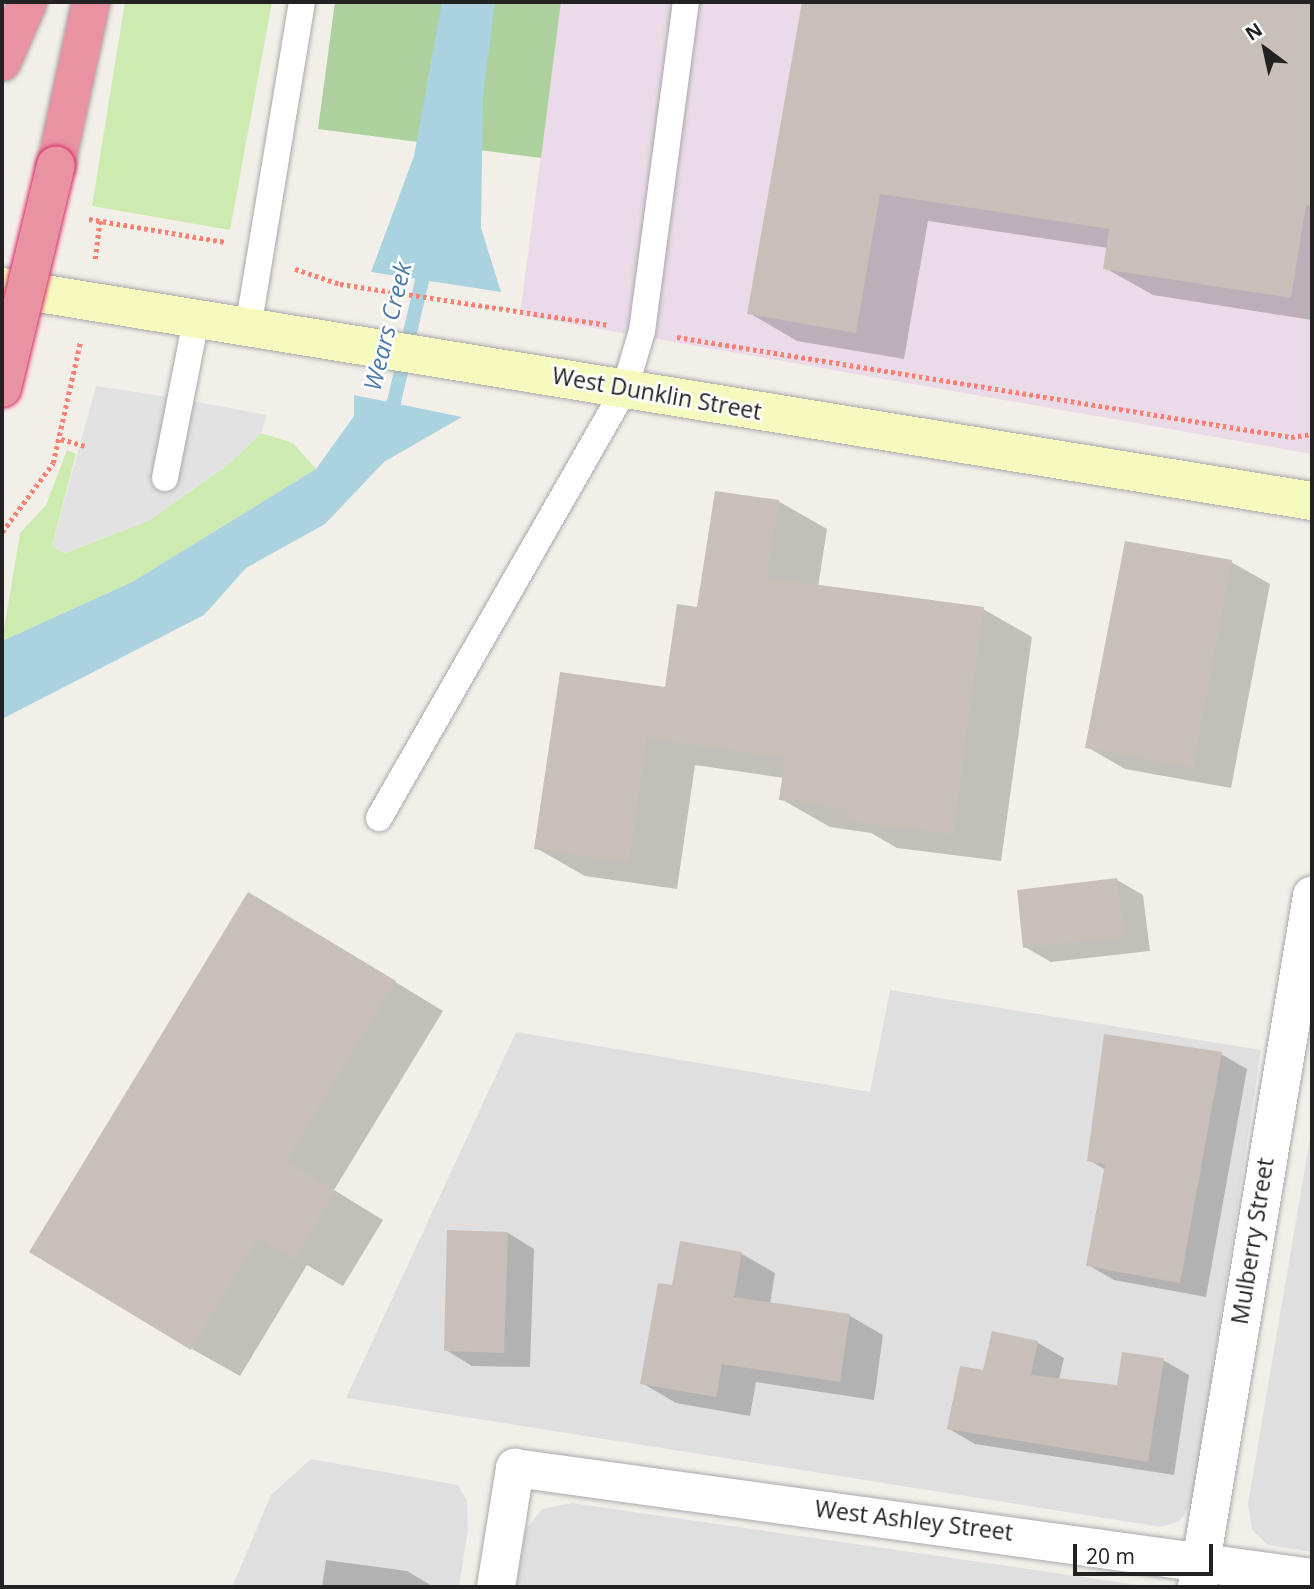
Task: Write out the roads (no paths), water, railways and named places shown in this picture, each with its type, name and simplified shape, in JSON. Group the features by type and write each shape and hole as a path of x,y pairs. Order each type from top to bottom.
{"highway":[{"path":"2,62 28,2"},
{"path":"2,388 56,165 91,2"}],"main road":[{"name":"West Dunklin Street","path":"2,287 1312,501"}],"street":[{"name":"Mulberry Street","path":"1199,1573 1298,1043 1312,895"},
{"name":"West Ashley Street","path":"496,1587 516,1468 1199,1573 1312,1578"}],"lane":[{"path":"248,328 302,2"},
{"path":"379,818 625,387 642,331 686,2"},
{"path":"165,478 196,320"}],"water":[{"path":"442,2 495,2 483,96 481,228 501,292 371,272 414,156"},
{"path":"354,395 462,417 384,462 325,524 246,568 204,615 2,719 2,641 132,582 316,469 354,416"}],"waterway":[{"name":"Wears Creek","path":"383,417 394,402 426,263"}]}
